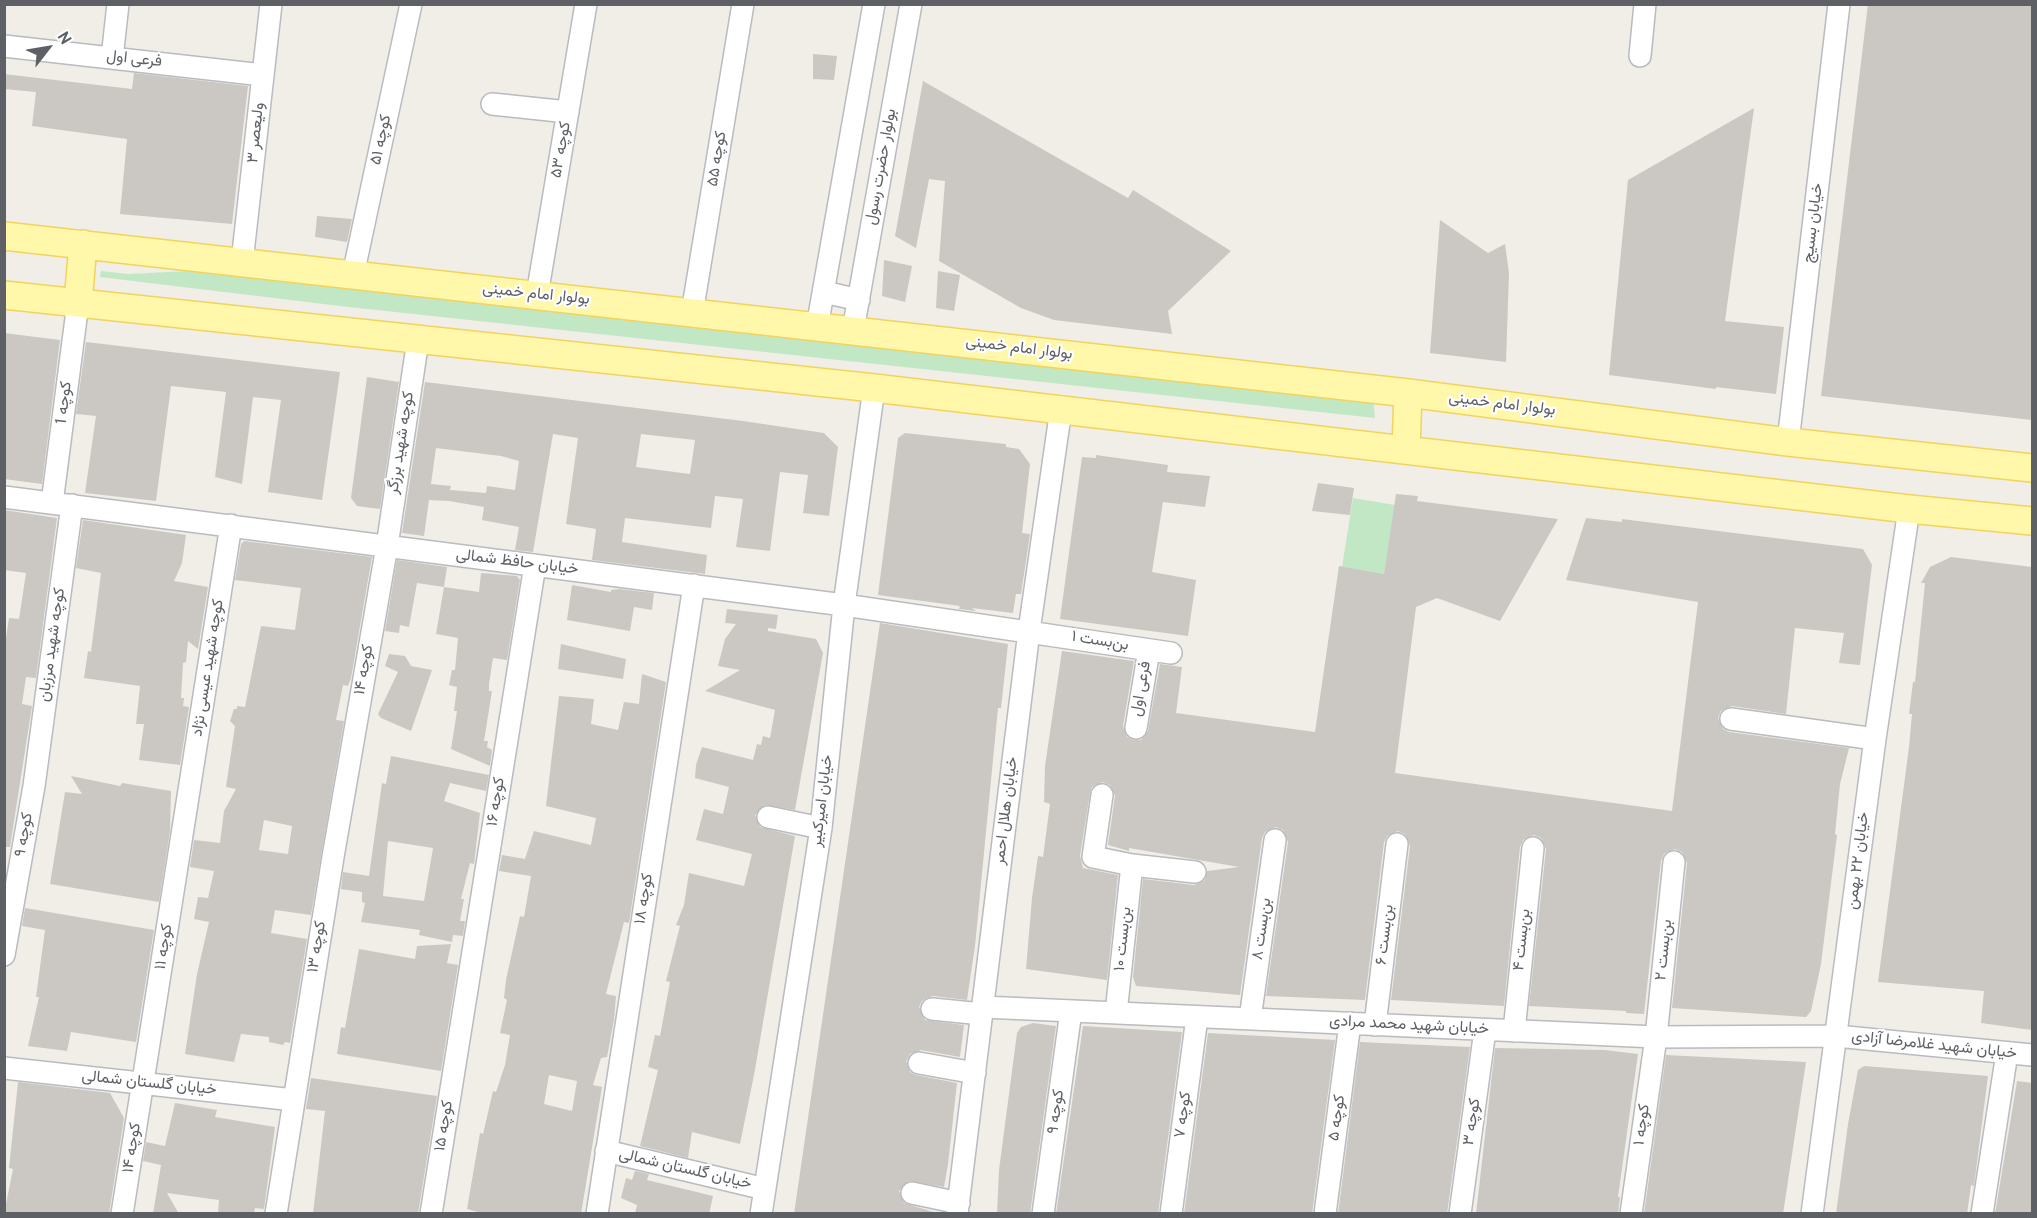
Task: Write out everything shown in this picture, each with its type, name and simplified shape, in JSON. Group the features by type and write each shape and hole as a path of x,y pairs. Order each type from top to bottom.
{"main road":[{"name":"بولوار امام خمینی","path":"4,236 1408,393 1788,442 2032,468"},
{"path":"78,303 83,244"},
{"path":"4,295 874,388 2032,521"},
{"path":"1406,448 1408,393"}],"street":[{"path":"112,58 118,4"},
{"name":"ولیعصر ۳","path":"242,262 271,4"},
{"name":"کوچه ۵۱","path":"353,275 411,4"},
{"name":"کوچه ۵۳","path":"537,296 586,4"},
{"name":"کوچه ۵۵","path":"692,313 743,4"},
{"path":"817,327 874,4"},
{"name":"بولوار حضرت رسول","path":"853,330 911,4"},
{"path":"1640,56 1645,4"},
{"name":"خیابان بسیج","path":"1788,442 1839,4"},
{"name":"فرعی اول","path":"4,46 263,75"},
{"path":"492,104 568,112"},
{"path":"824,292 859,300"},
{"name":"کوچه 1","path":"62,504 78,303"},
{"name":"کوچه شهید برزگر","path":"387,546 418,340"},
{"name":"خیابان امیرکبیر","path":"761,1214 821,828 844,605 874,388"},
{"name":"خیابان هلال احمر","path":"958,1208 1029,631 1061,409"},
{"name":"خیابان حافظ شمالی","path":"4,497 694,585 1029,631"},
{"name":"کوچه شهید مرزبان","path":"34,786 62,504"},
{"name":"خیابان ۲۲ بهمن","path":"1812,1214 1875,739 1909,508"},
{"name":"کوچه شهید عیسی نژاد","path":"187,810 231,525"},
{"name":"کوچه ۱۴","path":"343,795 387,546"},
{"name":"کوچه ۱۶","path":"459,1038 535,565"},
{"name":"کوچه ۱۸","path":"597,1214 694,585"},
{"name":"بن‌بست ۱","path":"1029,631 1171,653"},
{"name":"فرعی اول","path":"1136,728 1149,650"},
{"path":"1731,719 1875,739"},
{"name":"کوچه ۹","path":"4,955 34,786"},
{"name":"کوچه ۱۳","path":"294,1100 343,795"},
{"path":"1102,795 1093,856 1132,865 1195,873"},
{"name":"کوچه ۱۱","path":"143,1083 187,810"},
{"path":"768,817 821,828"},
{"name":"بن‌بست ۸","path":"1250,1019 1275,840"},
{"name":"بن‌بست ۶","path":"1375,1025 1397,844"},
{"name":"بن‌بست ۴","path":"1514,1031 1533,848"},
{"name":"بن‌بست ۲","path":"1656,1037 1674,862"},
{"name":"بن‌بست ۱۰","path":"1116,1013 1132,865"},
{"path":"932,1009 982,1010"},
{"name":"خیابان شهید محمد مرادی","path":"982,1010 1071,1011 1656,1037 1836,1036"},
{"name":"کوچه ۹","path":"1043,1214 1071,1011"},
{"name":"کوچه ۷","path":"1171,1214 1197,1017"},
{"name":"کوچه ۵","path":"1325,1214 1350,1023"},
{"name":"کوچه ۳","path":"1460,1214 1485,1030"},
{"name":"خیابان شهید غلامرضا آزادی","path":"1836,1036 2032,1055"},
{"name":"کوچه ۱","path":"1631,1214 1656,1037"},
{"name":"کوچه ۱۵","path":"431,1214 459,1038"},
{"path":"1983,1214 2007,1053"},
{"path":"919,1063 975,1073"},
{"name":"خیابان گلستان شمالی","path":"4,1068 294,1100"},
{"name":"کوچه ۱۴","path":"122,1214 143,1083"},
{"path":"276,1214 294,1100"},
{"name":"خیابان گلستان شمالی","path":"606,1151 765,1189"},
{"path":"912,1193 958,1208"}],"green space":[{"path":"101,271 128,274 188,271 1373,400 1375,418 340,306 100,277"},
{"path":"1353,498 1395,505 1384,574 1342,567"}],"building":[{"path":"1868,4 2032,4 2032,420 1821,396"},
{"path":"813,54 837,56 834,80 813,79"},
{"path":"134,73 248,86 232,224 120,214 127,139 32,126 36,92 4,89 4,74 132,89"},
{"path":"923,81 1128,198 1133,190 1231,251 1168,311 1172,334 1054,320 1021,308 939,261 945,181 929,179 916,248 895,236"},
{"path":"1754,108 1725,321 1784,327 1776,394 1716,387 1716,389 1609,375 1628,180"},
{"path":"317,216 352,219 347,242 315,237"},
{"path":"1440,220 1488,253 1505,244 1509,273 1506,362 1430,353"},
{"path":"884,260 912,266 905,302 882,296"},
{"path":"938,271 960,275 954,311 936,308"},
{"path":"4,333 60,340 42,484 4,479"},
{"path":"86,342 340,372 322,500 268,492 281,400 253,397 242,484 215,477 226,392 171,386 156,501 85,493 96,416 76,414"},
{"path":"367,377 399,382 380,509 357,506 351,498"},
{"path":"425,382 824,433 838,447 829,516 803,513 808,475 780,472 770,551 736,547 743,499 715,496 711,528 625,518 622,542 707,555 705,574 592,560 596,529 566,524 578,438 553,434 533,552 515,550 519,527 482,520 484,507 449,501 429,500 424,536 402,533","holes":["641,434 695,440 690,474 636,467","436,448 501,456 519,461 515,490 487,486 486,493 450,490 451,486 431,484"]},
{"path":"905,433 1006,444 1006,447 1019,449 1030,464 1022,533 1030,534 1021,594 1016,594 1013,613 972,608 976,611 959,609 960,606 878,595 898,438"},
{"path":"1096,455 1168,465 1167,472 1210,476 1205,507 1163,502 1152,572 1196,580 1188,636 1060,619 1082,457 1096,458"},
{"path":"1318,483 1354,488 1350,515 1312,511"},
{"path":"1396,494 1418,496 1417,501 1558,519 1500,621 1437,598 1416,607 1395,773 1672,811 1698,602 1566,580 1586,518 1622,522 1622,519 1863,549 1872,565 1860,665 1839,663 1844,633 1795,628 1786,714 1732,706 1721,711 1718,718 1723,729 1729,732 1849,748 1840,784 1835,834 1837,835 1821,964 1811,1011 1806,1017 1672,1008 1687,863 1682,852 1675,849 1664,854 1661,861 1644,1014 1529,1006 1546,849 1541,838 1534,835 1523,840 1520,847 1504,1006 1391,1000 1410,846 1405,834 1398,831 1387,836 1384,842 1365,1000 1266,996 1288,842 1283,830 1276,827 1265,832 1262,838 1240,995 1136,986 1133,977 1143,879 1194,885 1205,880 1207,871 1239,867 1129,848 1129,851 1108,845 1115,796 1110,785 1103,782 1092,787 1090,793 1080,856 1083,868 1118,875 1107,980 1026,969 1038,856 1043,857 1050,804 1044,802 1045,766 1062,651 1134,661 1123,726 1127,737 1133,740 1141,740 1148,731 1160,664 1182,667 1176,713 1315,732 1339,566 1384,574"},
{"path":"4,510 57,518 36,678 26,677 22,704 32,706 10,847 4,847 4,652 9,618 19,619 26,573 4,570"},
{"path":"83,520 186,535 182,563 174,581 208,587 198,649 188,641 186,662 183,663 181,698 184,698 183,706 189,707 180,765 139,760 144,724 136,724 140,686 84,678 88,651 91,652 101,573 76,568"},
{"path":"244,541 372,557 351,678 348,686 343,685 336,720 344,721 311,915 275,910 271,933 307,939 290,1043 285,1042 283,1045 269,1042 269,1037 241,1034 234,1062 185,1054 197,974 209,922 194,919 198,897 208,898 214,871 190,867 194,840 220,843 224,811 236,789 226,787 235,726 230,721 237,706 245,707 261,626 295,630 301,588 235,580 241,544","holes":["264,820 292,826 288,854 259,850"]},
{"path":"1951,557 2032,567 2032,1030 1981,1023 1984,991 1878,982 1909,747 1912,714 1909,714 1913,682 1915,682 1925,583 1921,583 1930,567"},
{"path":"397,560 447,567 444,587 417,583 409,627 400,625 399,633 385,631"},
{"path":"481,573 517,576 520,580 507,660 493,658 489,684 489,691 492,691 484,741 488,741 487,747 492,750 490,766 451,749 457,711 454,711 457,687 449,685 452,670 455,670 458,638 436,634 444,587 479,592"},
{"path":"572,585 611,592 611,590 619,589 654,593 652,610 634,607 630,631 567,620"},
{"path":"727,609 778,615 776,629 768,628 768,631 816,639 823,653 795,810 765,805 755,815 760,827 795,836 740,1144 692,1132 688,1158 640,1146 658,1070 648,1067 655,1035 660,1036 670,982 666,981 680,926 676,925 684,905 689,873 744,886 752,854 696,840 704,809 723,814 729,787 695,778 696,765 702,747 753,760 757,744 761,745 763,736 770,738 775,710 705,691 740,670 718,666 725,639 736,624 725,623"},
{"path":"880,623 1008,644 1001,708 998,708 975,946 967,1000 933,996 922,1001 919,1007 925,1020 964,1025 960,1057 921,1050 910,1054 906,1061 910,1072 916,1075 957,1083 948,1164 944,1187 909,1181 899,1191 904,1203 940,1214 794,1214"},
{"path":"561,644 626,659 623,679 558,669"},
{"path":"389,654 405,656 411,666 432,670 411,731 381,718 378,714 398,672 385,666"},
{"path":"642,674 666,682 629,923 624,922 606,994 616,996 614,1020 607,1057 601,1058 593,1085 602,1087 581,1214 485,1214 467,1209 480,1133 483,1134 493,1091 496,1092 505,1065 510,1035 500,1033 507,1000 504,998 506,980 520,916 524,917 531,876 499,871 502,855 525,859 534,831 591,845 596,818 546,806 559,696 594,699 591,724 618,730 624,702 639,704","holes":["549,1075 577,1081 572,1111 544,1104"]},
{"path":"391,756 489,775 486,791 450,783 444,801 480,813 474,864 470,863 461,899 464,899 460,921 465,921 463,936 453,935 452,942 419,935 420,930 361,922 365,903 362,902 362,892 341,889 343,872 369,876 382,783 386,784","holes":["388,841 433,848 424,901 383,896"]},
{"path":"71,776 120,786 122,783 171,791 170,831 159,902 50,884 65,792 82,794"},
{"path":"25,908 154,930 136,1042 71,1032 67,1051 28,1046 39,997 36,997 45,930 22,926"},
{"path":"451,944 447,963 458,965 441,1071 337,1054 341,1027 345,1028 359,949 415,959 417,946"},
{"path":"1033,1023 1056,1026 1030,1214 997,1214 999,1170 1017,1033 1021,1027"},
{"path":"1083,1026 1182,1032 1158,1214 1056,1214"},
{"path":"1208,1033 1335,1040 1312,1214 1184,1214"},
{"path":"1360,1042 1470,1047 1447,1214 1338,1214"},
{"path":"1495,1048 1605,1050 1638,1054 1618,1197 1620,1197 1618,1214 1476,1214"},
{"path":"1666,1055 1806,1062 1783,1214 1644,1214"},
{"path":"1864,1066 1988,1076 1974,1186 1971,1185 1967,1214 1836,1214 1858,1070"},
{"path":"311,1078 437,1096 418,1214 313,1214 325,1111 306,1109"},
{"path":"2017,1081 2032,1083 2032,1214 1995,1214"},
{"path":"18,1082 110,1093 124,1118 109,1214 4,1214 13,1169 9,1168"},
{"path":"175,1103 217,1110 215,1117 275,1127 264,1209 255,1208 254,1214 218,1214 219,1200 167,1193 179,1214 153,1214 161,1165 143,1161 146,1142 165,1146"},
{"path":"635,1171 649,1174 647,1180 713,1196 709,1214 635,1214 637,1205 621,1198 626,1178 632,1180"}]}
